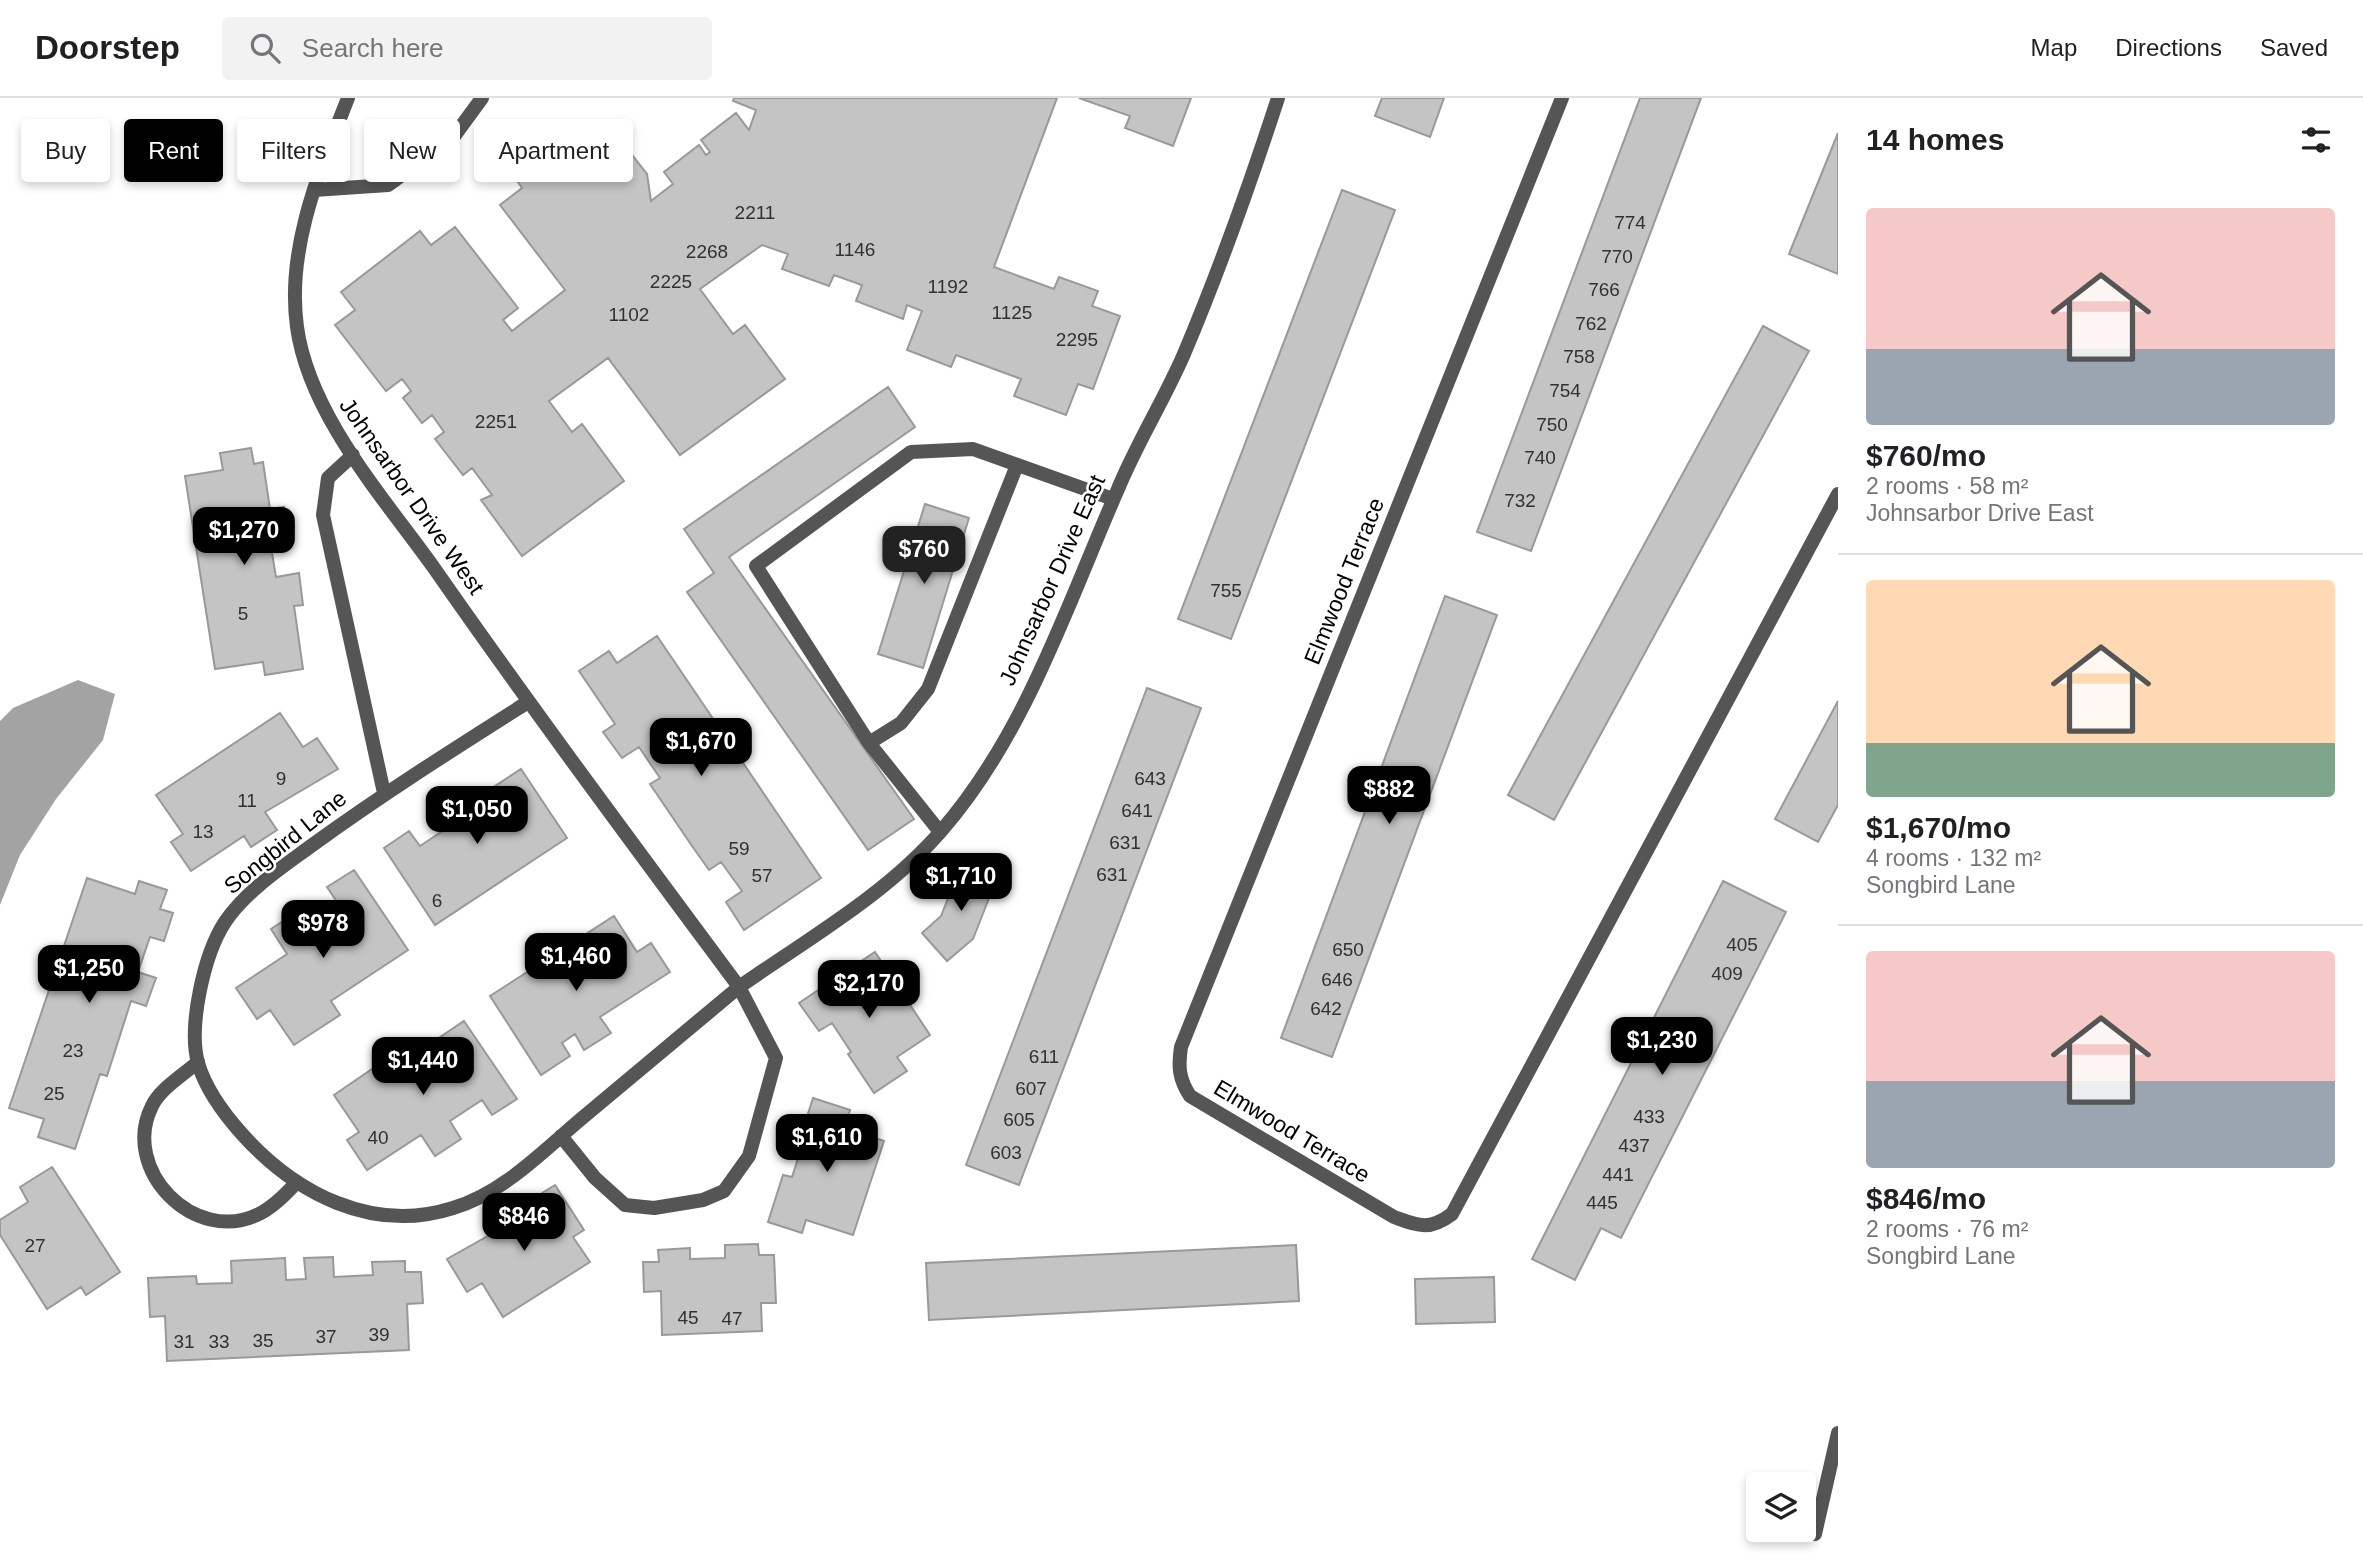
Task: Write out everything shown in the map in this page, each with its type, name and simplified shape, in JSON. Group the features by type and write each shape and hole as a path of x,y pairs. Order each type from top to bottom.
{"street":[{"name":"Johnsarbor Drive West","path":"348,98 314,190 293,274 297,329 318,400 528,702"},
{"path":"314,190 388,185 452,139 482,98"},
{"name":"Johnsarbor Drive East","path":"740,987 859,904 940,832 995,761 1058,631 1113,499 1183,355 1256,165 1278,98"},
{"name":"Elmwood Terrace","path":"1562,98 1181,1046 1180,1074 1190,1096 1394,1217 1418,1225 1437,1225 1452,1214 1838,494"},
{"path":"940,832 869,743 756,566 911,452 972,449 1113,499"},
{"path":"354,455 328,478 323,516 384,793"},
{"path":"869,743 901,723 928,689 1017,465"},
{"path":"528,702 740,987 775,1058 749,1156 724,1191 680,1205 654,1208 625,1205 595,1178 561,1136"},
{"name":"Songbird Lane","path":"528,702 384,793 273,874 243,900 224,923 204,972 195,1027 198,1062 209,1089 226,1117 295,1184 351,1209 404,1215 451,1209 504,1183 740,987"},
{"path":"198,1062 153,1103 145,1123 142,1144 145,1161 159,1185 179,1206 191,1212 204,1218 233,1221 258,1215 281,1200 295,1184"},
{"path":"1816,1530 1838,1433"}],"shaded area":[{"path":"78,680 115,694 103,740 56,799 20,855 0,905 0,721 13,708"}],"building":[{"path":"734,98 1057,98 994,267 1054,289 1059,277 1098,291 1092,306 1120,316 1093,389 1078,384 1066,415 1014,396 1021,379 956,355 951,367 907,350 922,311 907,305 903,319 856,301 862,285 834,275 829,286 782,269 788,254 762,245 700,289 733,334 745,325 785,379 680,455 608,358 549,401 572,432 582,424 624,481 522,556 481,500 492,495 472,468 463,475 435,439 444,432 432,415 422,423 403,398 411,391 402,379 386,391 335,325 355,310 341,292 420,231 431,245 455,227 518,308 503,320 512,331 565,290 500,205 522,188 518,182 633,182 633,156 647,174 651,201 673,184 664,172 699,145 706,155 710,152 701,140 736,113 749,130 756,110 733,101"},
{"path":"1079,98 1191,98 1173,146 1125,128 1130,116"},
{"path":"1382,98 1444,98 1430,137 1375,116"},
{"path":"1640,98 1701,98 1531,551 1477,532"},
{"path":"1838,133 1838,274 1789,254"},
{"path":"1342,190 1395,210 1231,639 1178,619"},
{"path":"1763,326 1809,351 1554,820 1508,795"},
{"path":"888,387 915,427 729,557 914,819 868,850 687,592 714,573 684,529"},
{"path":"251,448 254,464 263,462 270,509 284,507 289,538 270,541 276,577 299,573 303,605 294,606 303,669 265,675 263,662 215,669 185,476 223,470 220,453"},
{"path":"925,504 969,518 923,668 878,654"},
{"path":"1445,596 1497,615 1332,1057 1281,1038"},
{"path":"657,636 821,878 744,930 726,902 742,891 721,862 709,870 650,784 660,778 639,747 622,758 603,732 615,724 579,671 609,651 617,663"},
{"path":"1147,688 1201,708 1019,1185 966,1165"},
{"path":"1838,701 1838,805 1818,842 1775,819"},
{"path":"280,713 303,747 317,738 338,769 265,812 277,830 251,847 244,836 191,871 171,842 183,834 156,795"},
{"path":"521,769 567,838 435,925 384,848 409,831 420,846 450,826 439,808 465,791 472,801"},
{"path":"978,859 994,865 984,890 991,893 973,939 947,961 922,933 941,916 956,878 969,882"},
{"path":"354,870 408,950 331,1001 340,1015 294,1045 270,1010 257,1019 236,988 287,954 271,929 298,911 309,926 339,905 327,887"},
{"path":"87,878 135,894 139,881 167,890 160,909 173,913 164,941 150,937 138,972 156,978 146,1006 131,1001 107,1076 100,1074 75,1149 38,1137 44,1119 9,1108"},
{"path":"1723,881 1786,912 1621,1238 1601,1228 1575,1280 1532,1259"},
{"path":"614,916 637,952 651,943 670,972 600,1017 611,1033 584,1050 575,1034 562,1043 570,1056 541,1075 490,996"},
{"path":"875,952 930,1035 897,1057 907,1071 874,1093 848,1054 851,1052 832,1023 819,1031 799,1003"},
{"path":"464,1021 517,1099 492,1115 482,1100 450,1121 461,1139 435,1156 421,1135 367,1170 347,1140 359,1132 334,1095 378,1065 384,1075"},
{"path":"813,1098 850,1110 844,1128 884,1141 853,1235 806,1220 802,1233 768,1222 783,1175 792,1177 802,1146 798,1145"},
{"path":"52,1167 120,1272 86,1295 81,1287 47,1309 0,1235 0,1220 28,1202 20,1187"},
{"path":"555,1185 584,1230 573,1237 590,1262 503,1317 482,1283 467,1292 447,1259 518,1219 513,1211"},
{"path":"758,1244 759,1255 774,1255 776,1303 761,1303 762,1331 662,1335 661,1291 644,1292 643,1262 659,1262 658,1250 690,1248 690,1259 725,1258 725,1245"},
{"path":"1296,1245 1299,1301 929,1320 926,1263"},
{"path":"333,1257 334,1277 373,1275 372,1262 405,1261 405,1272 421,1272 423,1303 407,1304 409,1350 167,1361 165,1316 150,1317 148,1278 196,1276 197,1284 232,1283 231,1261 285,1258 286,1280 306,1279 304,1258"},
{"path":"1494,1277 1495,1322 1416,1324 1415,1279"}]}
